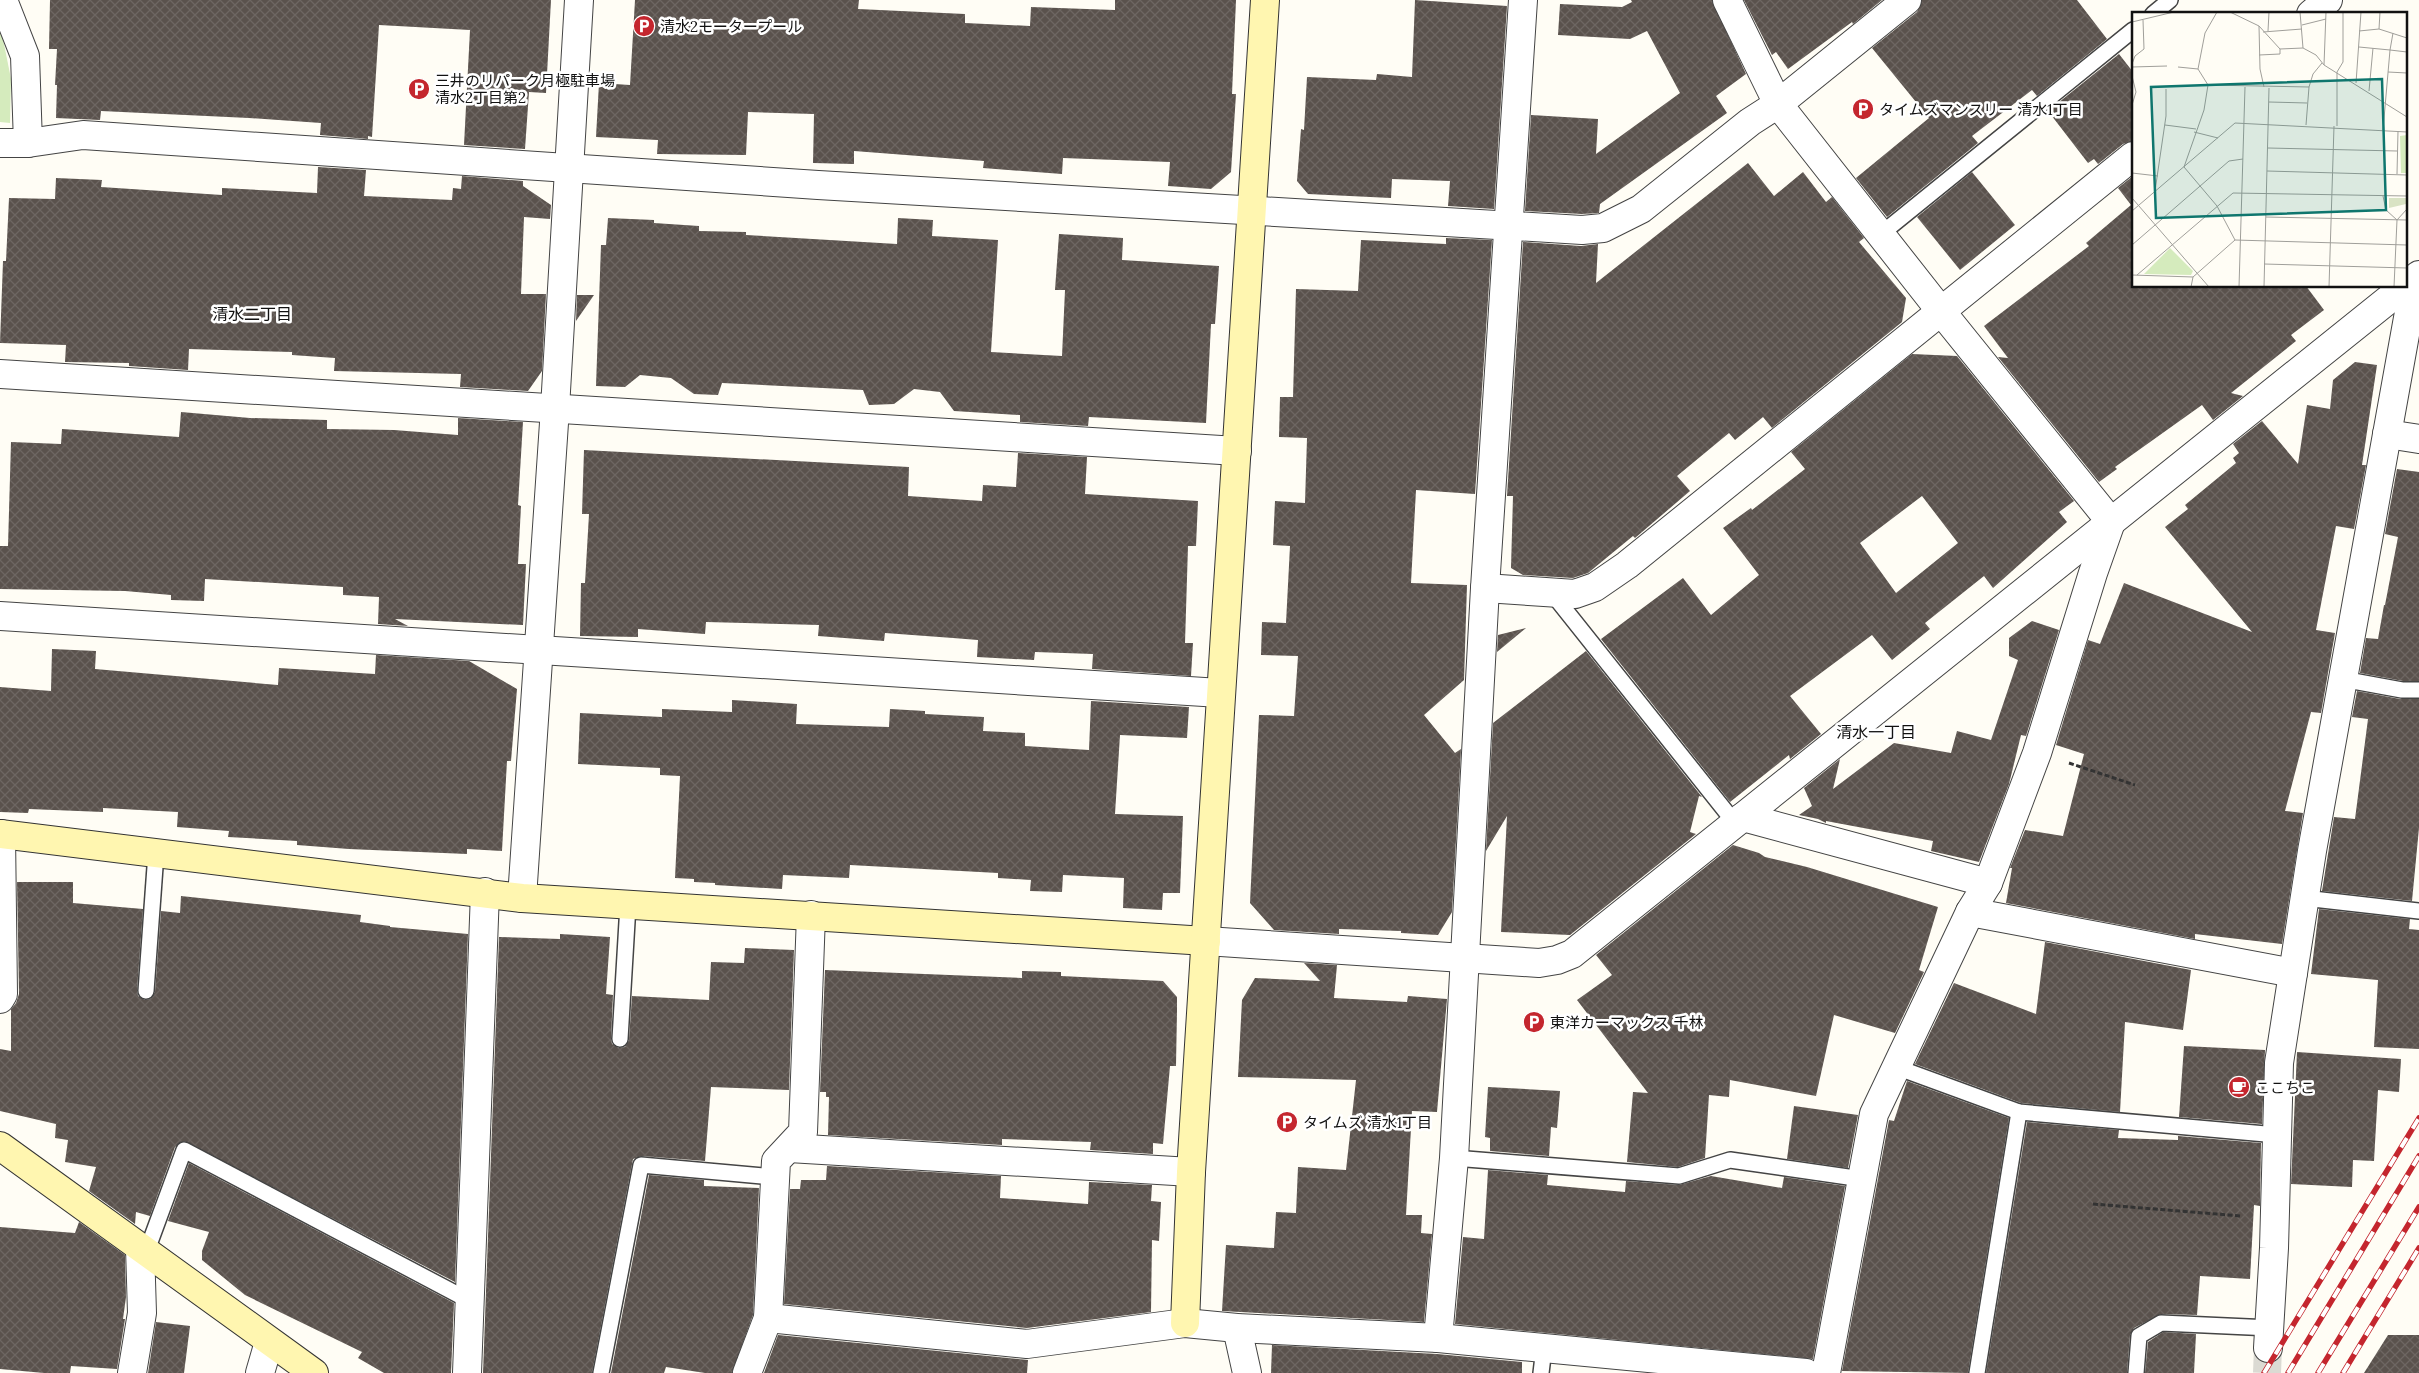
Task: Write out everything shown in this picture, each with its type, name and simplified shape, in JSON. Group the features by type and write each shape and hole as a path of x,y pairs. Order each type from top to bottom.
{"street":[{"path":"3,0 25,56 28,142"},
{"path":"522,898 556,408 579,0"},
{"path":"1185,1323 1191,1172 1265,0"},
{"path":"1438,1338 1454,1158 1485,588 1523,0"},
{"path":"1727,0 1778,104 1940,310 2111,522"},
{"path":"0,143 83,136 569,169 1582,230 1602,228 1624,219 1641,209 1750,122 1778,104 1907,0"},
{"path":"2313,12 2328,0"},
{"path":"1485,588 1575,594 1595,587 1627,565 1940,310 2132,157"},
{"path":"2270,1338 2279,1063 2304,898 2342,679 2417,277"},
{"path":"2406,286 2417,277"},
{"path":"0,999 3,994 1,834 522,898 1539,963 1557,960 1572,954 2403,288"},
{"path":"0,374 1237,450"},
{"path":"2387,434 2419,439"},
{"path":"1826,1373 1874,1114 1970,912 1988,883 2037,753 2093,573 2111,522"},
{"path":"0,616 1220,693"},
{"path":"1739,820 1988,883"},
{"path":"467,1373 485,892"},
{"path":"1970,912 2292,973"},
{"path":"747,1373 768,1318 776,1161 803,1132 811,915"},
{"path":"0,1146 314,1373"},
{"path":"789,1148 1191,1172"},
{"path":"132,1373 142,1313 143,1250"},
{"path":"768,1318 1027,1344 1185,1323 1237,1328 1438,1338 1542,1361 1806,1373"},
{"path":"1237,1328 1246,1373"},
{"path":"260,1373 269,1342"}],"lane":[{"path":"2155,12 2170,0"},
{"path":"1881,234 2132,31"},
{"path":"1551,592 1739,820"},
{"path":"2342,679 2402,690 2419,690"},
{"path":"146,991 156,854"},
{"path":"2304,898 2419,910"},
{"path":"620,1039 628,905"},
{"path":"1896,1067 2018,1112 2277,1135"},
{"path":"1977,1373 2018,1112"},
{"path":"143,1250 184,1150 470,1301"},
{"path":"1454,1158 1679,1176 1730,1160 1862,1179"},
{"path":"601,1373 641,1165 774,1177"},
{"path":"2136,1373 2139,1336 2161,1323 2270,1338"}],"path":[{"path":"2037,753 2135,785"},
{"path":"2092,1204 2275,1219"}],"green space":[{"path":"0,24 11,79 10,123 0,122"}],"building":[{"path":"50,0 551,0 546,93 529,92 525,149 464,145 470,30 379,25 372,137 368,136 368,139 320,135 321,123 249,118 101,111 100,120 56,118 57,49 49,49"},
{"path":"635,0 859,0 858,9 965,14 965,23 1030,26 1031,7 1115,10 1115,0 1236,0 1232,94 1236,94 1231,172 1211,189 1168,186 1170,162 1063,158 1062,174 983,168 984,161 854,151 854,164 813,163 814,114 748,112 746,155 657,154 658,140 596,137 599,83 630,85"},
{"path":"1415,0 1507,6 1494,209 1448,206 1450,181 1392,179 1391,198 1308,194 1297,181 1301,129 1304,130 1307,77 1376,80 1377,74 1412,77"},
{"path":"1631,0 1712,0 1746,74 1716,96 1727,113 1600,204 1599,213 1525,211 1531,115 1598,119 1596,154 1680,93 1647,31 1630,39 1558,35 1560,4 1622,7 1632,2"},
{"path":"1744,0 1882,0 1853,24 1852,22 1788,69 1776,52 1772,55"},
{"path":"1922,0 2077,0 2107,39 2037,96 2032,90 1972,136 1978,143 1887,217 1856,178 1929,118 1872,48 1917,12"},
{"path":"2119,54 2132,71 2132,141 2123,144 2098,164 2094,159 2088,163 2048,111"},
{"path":"1748,163 1774,196 1803,172 1826,202 1832,197 1864,238 1859,242 1906,298 1902,322 1772,428 1763,417 1735,440 1729,433 1677,476 1690,491 1635,538 1633,536 1588,573 1573,578 1523,575 1511,568 1513,496 1507,496 1523,242 1581,246 1598,244 1596,283"},
{"path":"318,167 366,170 364,196 452,200 453,188 461,189 462,176 523,181 523,186 551,205 550,219 524,217 521,294 546,294 542,371 528,391 460,387 461,374 334,371 335,358 292,355 292,352 189,349 188,370 129,366 129,363 65,362 66,345 0,343 3,261 6,261 9,198 55,199 56,178 102,180 101,187 222,195 222,188 317,193"},
{"path":"1972,172 2015,225 1960,270 1917,217"},
{"path":"2132,177 2132,288 2308,288 2324,310 2291,335 2296,341 2231,393 2243,396 2213,420 2202,405 2115,467 2117,469 2099,482 1998,357 2008,358 1984,326 2089,246 2086,243 2131,205 2118,188"},
{"path":"608,218 654,220 654,223 699,226 699,231 746,232 746,235 897,244 898,218 933,220 932,236 998,240 991,352 1062,356 1065,290 1055,290 1059,234 1123,238 1122,260 1219,266 1215,324 1211,324 1206,423 1089,417 1088,426 1020,422 1020,415 954,411 940,392 914,389 894,404 869,405 863,390 722,383 718,395 694,394 671,378 640,375 625,387 596,386 601,245 606,245"},
{"path":"1446,238 1492,240 1475,494 1416,490 1411,583 1467,585 1464,680 1424,715 1455,753 1461,749 1452,912 1438,935 1401,933 1401,931 1339,929 1339,934 1274,930 1250,903 1259,715 1294,716 1298,656 1261,655 1262,622 1286,623 1290,546 1273,545 1275,501 1305,503 1307,438 1279,437 1280,397 1293,397 1296,289 1358,291 1361,240 1446,244"},
{"path":"577,295 594,295 576,321"},
{"path":"1912,354 1957,356 2074,501 2059,512 2067,522 1993,588 1984,576 1925,623 1930,629 1892,660 1872,635 1790,696 1821,734 1790,759 1789,755 1730,802 1601,639 1683,578 1711,615 1759,575 1723,528 1751,508 1752,510 1805,469 1791,452","holes":["1922,496 1958,543 1896,593 1860,543"]},
{"path":"2355,362 2377,365 2362,465 2366,465 2354,529 2336,526 2316,630 2335,633 2321,713 2311,712 2285,811 2303,813 2282,944 2195,934 2195,939 2006,903 2012,868 2010,868 2025,830 2063,836 2084,754 2056,745 2088,640 2100,644 2124,583 2252,632 2165,527 2188,509 2185,505 2236,463 2233,458 2239,453 2233,444 2262,421 2298,464 2307,405 2330,409 2333,380"},
{"path":"181,412 250,418 327,420 327,429 394,430 458,435 458,418 523,422 518,505 521,506 518,564 526,564 523,625 395,619 408,626 378,624 379,597 343,595 343,587 205,579 204,601 171,600 171,595 125,591 0,589 0,546 8,546 11,442 61,444 62,429 179,437"},
{"path":"584,450 909,467 908,496 982,501 983,485 1016,487 1018,453 1087,457 1085,494 1198,501 1196,546 1188,546 1185,643 1193,643 1191,676 1092,669 1093,654 1035,652 1034,660 977,657 978,640 885,633 884,641 818,636 819,625 706,622 705,634 638,629 638,637 580,636 581,583 585,583 589,514 582,514"},
{"path":"2397,469 2419,472 2419,681 2403,681 2360,673 2366,638 2378,639 2398,537 2385,534"},
{"path":"2032,621 2059,630 2026,736 2021,735 2009,784 1979,862 1931,851 1933,841 1826,821 1826,823 1818,819 1799,815 1812,806 1804,788 1840,759 1833,789 1894,743 1951,753 1957,731 1991,740 2018,660 2009,656 2009,638"},
{"path":"1526,628 1497,652 1498,635"},
{"path":"52,649 96,651 95,669 278,685 279,668 375,674 376,655 469,661 517,689 511,761 507,761 502,851 467,849 467,854 349,849 297,845 297,841 228,837 229,831 177,827 178,812 103,808 103,812 29,809 28,813 0,812 0,687 51,691"},
{"path":"1586,651 1702,797 1699,796 1690,832 1696,834 1570,935 1501,932 1507,816 1486,851 1493,723"},
{"path":"2357,691 2400,699 2419,699 2419,828 2412,901 2322,891 2334,817 2355,819 2368,719 2352,717"},
{"path":"732,700 797,704 796,724 889,727 890,709 925,711 925,714 984,717 983,731 1025,733 1025,746 1089,750 1091,701 1189,707 1187,738 1120,735 1115,814 1183,816 1180,893 1163,893 1162,910 1123,908 1124,878 1063,875 1062,892 1030,891 1031,880 998,878 998,873 850,865 849,878 783,875 782,889 715,885 715,883 694,882 694,879 675,878 680,776 660,775 660,768 578,764 580,713 662,717 662,709 732,712"},
{"path":"1733,845 1759,853 1765,857 1807,867 1938,907 1919,970 1924,972 1895,1033 1834,1015 1816,1096 1730,1080 1729,1097 1709,1095 1705,1158 1678,1167 1627,1162 1633,1092 1648,1093 1577,1000 1612,975 1596,955"},
{"path":"17,882 73,882 73,903 143,909 137,990 138,996 145,1000 150,999 155,992 161,911 180,913 181,896 361,915 360,922 390,927 468,934 455,1282 184,1141 175,1147 150,1216 136,1212 135,1224 89,1191 96,1167 65,1162 68,1140 55,1138 56,1124 0,1111 0,1049 11,1051 11,1009 16,1003 19,994"},
{"path":"2319,909 2410,919 2409,929 2419,930 2419,1049 2374,1047 2378,980 2311,974"},
{"path":"560,934 610,937 606,994 613,995 611,1039 612,1044 619,1048 625,1047 629,1040 632,996 709,1000 711,962 744,963 745,948 794,950 789,1090 711,1087 705,1161 642,1156 633,1159 592,1373 483,1373 499,937 560,939"},
{"path":"2045,942 2191,970 2183,1030 2125,1022 2120,1112 2021,1103 1915,1064 1954,983 2036,1014"},
{"path":"1304,963 1337,965 1334,998 1407,1002 1408,996 1447,999 1437,1112 1412,1111 1406,1215 1422,1215 1421,1233 1432,1234 1424,1322 1222,1311 1226,1245 1274,1248 1276,1212 1296,1213 1298,1167 1346,1170 1356,1080 1238,1077 1242,1000 1255,978 1320,981"},
{"path":"825,970 1022,978 1022,971 1061,972 1061,976 1163,981 1177,997 1177,1012 1176,1066 1170,1066 1163,1144 1153,1143 1153,1154 1090,1150 1091,1142 1002,1139 1002,1145 828,1135 829,1097 826,1097 826,1092 820,1092"},
{"path":"2184,1046 2265,1050 2262,1124 2179,1117"},
{"path":"2297,1052 2401,1059 2399,1092 2378,1090 2374,1161 2353,1160 2352,1187 2291,1184"},
{"path":"1907,1081 2009,1118 1968,1373 1842,1371 1889,1120 1894,1121"},
{"path":"1488,1087 1560,1091 1557,1128 1551,1127 1549,1156 1490,1151 1490,1138 1485,1137"},
{"path":"1794,1106 1858,1115 1848,1168 1787,1159"},
{"path":"2027,1122 2119,1130 2118,1138 2178,1140 2178,1136 2261,1143 2260,1206 2254,1205 2250,1279 2200,1276 2197,1315 2161,1314 2134,1328 2130,1335 2127,1373 1986,1373"},
{"path":"189,1163 454,1303 451,1373 384,1373 358,1358 362,1352 245,1295 202,1260 202,1251 209,1232 168,1221"},
{"path":"827,1166 1001,1176 1000,1198 1088,1204 1089,1182 1152,1185 1151,1201 1161,1202 1159,1241 1152,1240 1151,1312 1027,1328 784,1304 790,1189 800,1189 801,1180 826,1180"},
{"path":"1488,1170 1548,1175 1547,1185 1625,1192 1626,1181 1679,1185 1711,1176 1782,1188 1784,1177 1845,1186 1813,1359 1455,1324 1463,1237 1484,1239"},
{"path":"649,1175 704,1180 704,1186 759,1188 753,1315 732,1373 705,1373 666,1367 664,1373 611,1373"},
{"path":"79,1222 125,1255 126,1297 123,1319 125,1319 117,1369 71,1366 70,1373 44,1373 0,1369 0,1227 75,1233"},
{"path":"156,1322 190,1326 184,1373 148,1373"},
{"path":"2163,1332 2196,1334 2194,1373 2145,1373 2148,1342"},
{"path":"778,1335 1028,1360 1027,1373 764,1373"},
{"path":"2388,1335 2419,1335 2419,1373 2364,1373"},
{"path":"1272,1345 1437,1354 1522,1362 1522,1373 1271,1373"}],"tunnel":[{"path":"2267,1373 2268,1348"}],"railway":[{"path":"2264,1373 2419,1118"},
{"path":"2288,1373 2419,1156"},
{"path":"2318,1373 2419,1207"},
{"path":"2343,1373 2419,1248"}],"place":[{"name":"清水2モータープール","path":"644,26"},
{"name":"三井のリパーク月極駐車場 清水2丁目第2","path":"419,89"},
{"name":"タイムズマンスリー 清水1丁目","path":"1863,109"},
{"name":"東洋カーマックス 千林","path":"1534,1022"},
{"name":"ここちこ","path":"2239,1087"},
{"name":"タイムズ 清水1丁目","path":"1287,1122"}],"district":[{"name":"清水二丁目","path":"252,314"},
{"name":"清水一丁目","path":"1876,732"}]}
